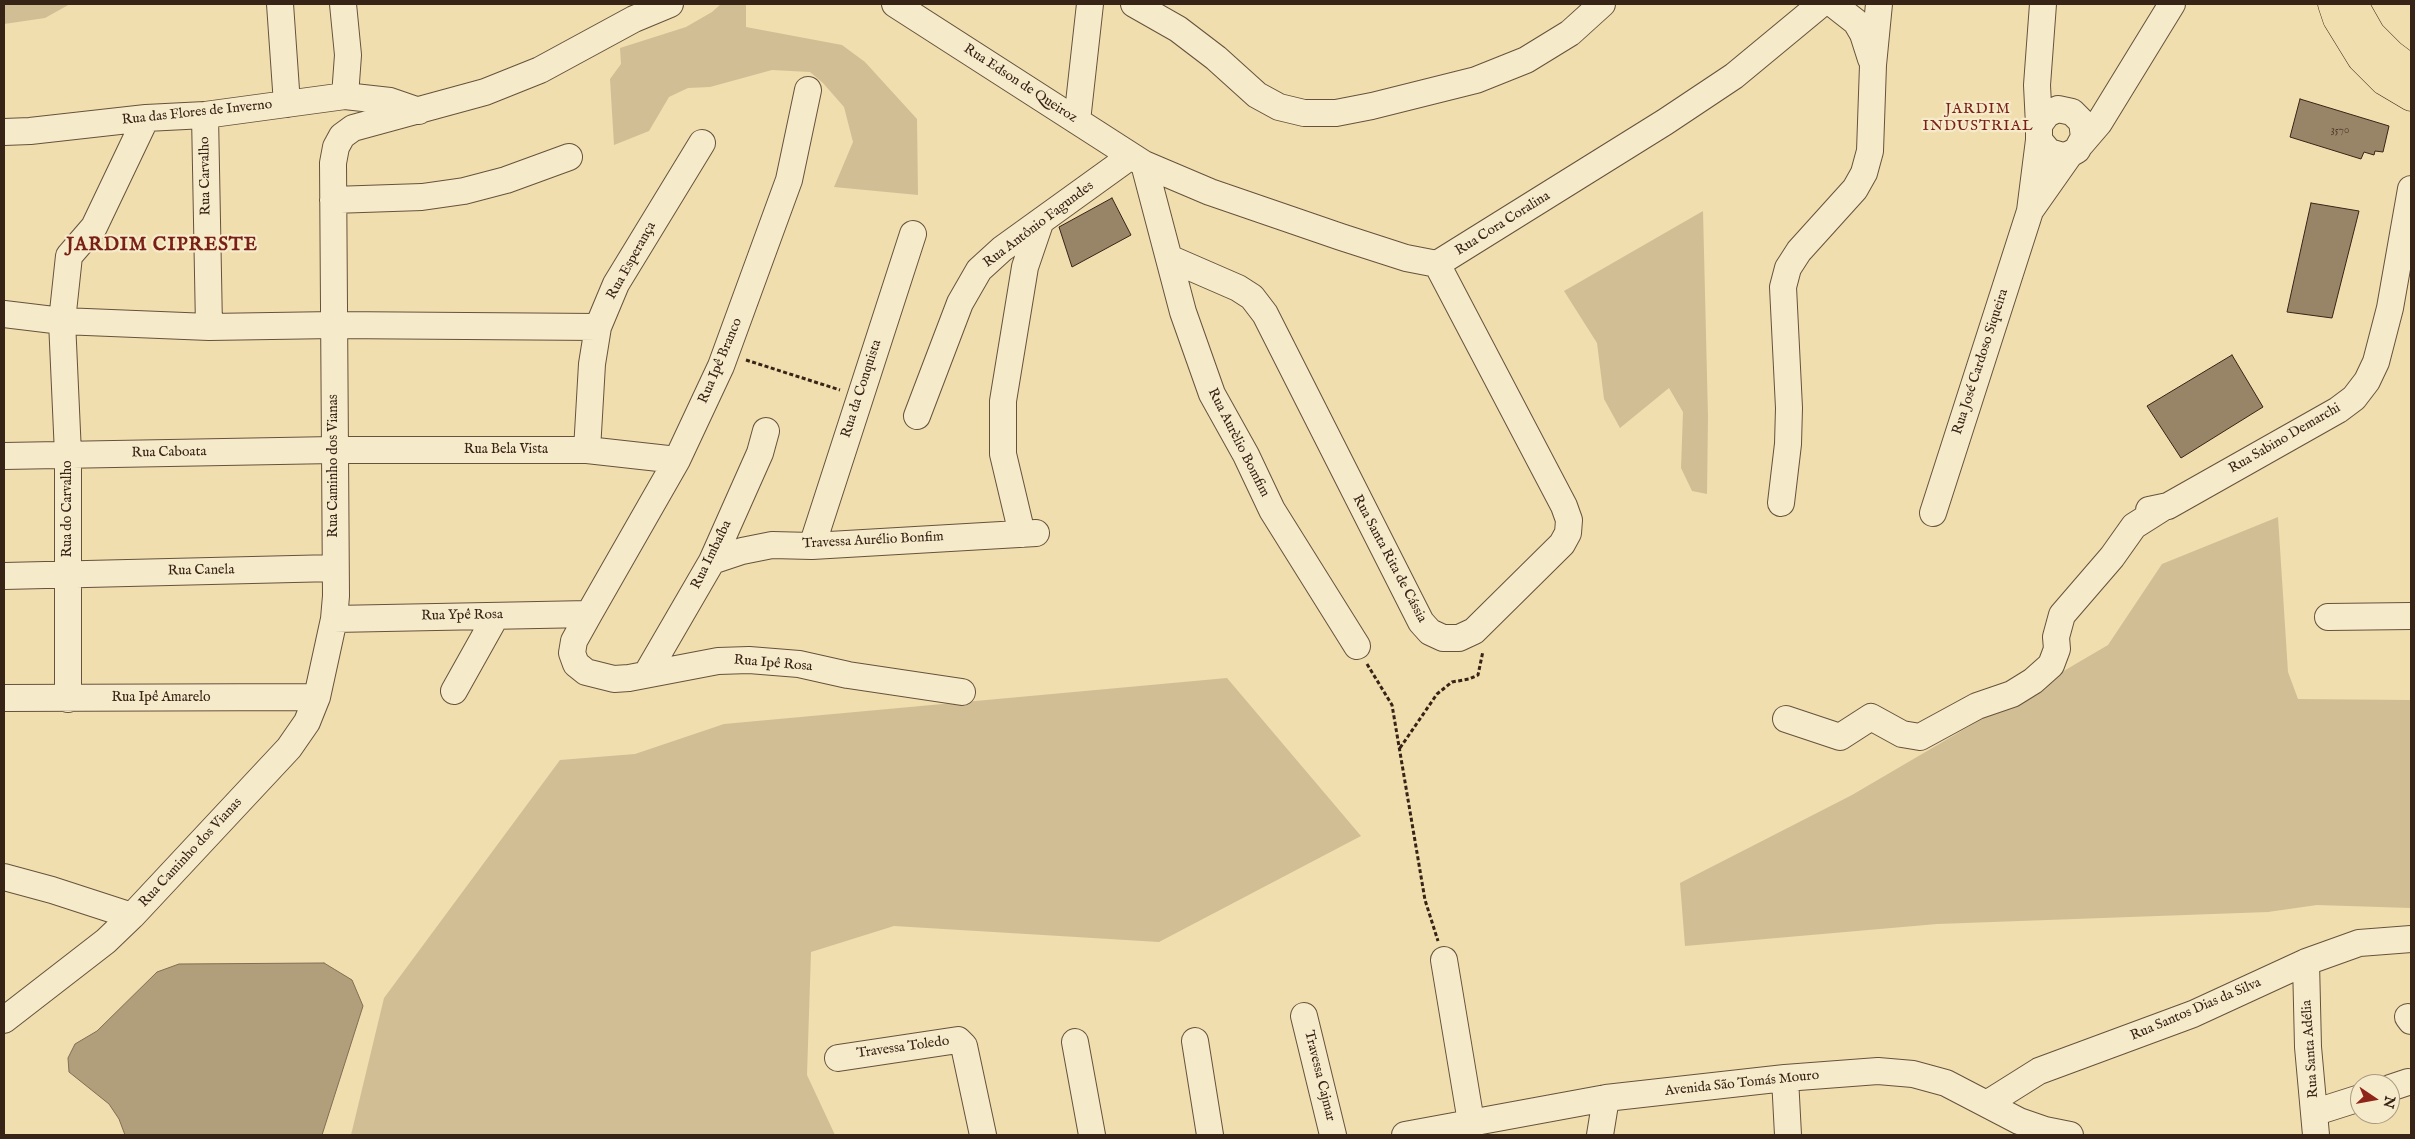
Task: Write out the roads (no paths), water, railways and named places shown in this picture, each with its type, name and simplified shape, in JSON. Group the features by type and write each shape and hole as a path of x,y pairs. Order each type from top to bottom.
{"main road":[{"path":"2332,4 2337,19 2361,58 2384,81 2411,97"},
{"path":"2354,4 2371,34 2391,54 2411,69"}],"street":[{"path":"280,4 287,104"},
{"path":"343,4 348,55 344,96"},
{"name":"Rua Caminho dos Vianas","path":"4,1020 106,941 132,916 289,748 307,722 317,697 334,619 333,163 336,147 342,136 353,128 485,92 540,70 634,19 670,4"},
{"name":"Rua Edson de Queiroz","path":"895,4 1138,160"},
{"path":"1077,121 1090,4"},
{"path":"1134,4 1178,29 1216,58 1258,95 1280,107 1304,113 1336,113 1476,80 1526,60 1570,33 1602,4"},
{"name":"Rua Cora Coralina","path":"1437,264 1726,81 1821,4"},
{"path":"1833,4 1856,22 1863,34 1873,64"},
{"path":"1780,503 1788,444 1789,408 1783,287 1788,268 1799,250 1855,189 1864,173 1870,151 1873,64 1879,4"},
{"path":"2043,4 2041,50 2050,82 2084,129 2076,149 2063,156 2049,152 2039,133 2042,120 2052,111 2071,113"},
{"name":"Rua José Cardoso Siqueira","path":"2030,210 2076,149 2099,123 2172,4"},
{"name":"Rua José Cardoso Siqueira","path":"1933,513 2030,210 2039,133 2037,85 2041,50"},
{"name":"Rua José Cardoso Siqueira","path":"2071,113 2122,84"},
{"name":"Rua Ipê Branco","path":"586,672 576,664 572,653 574,641 677,460 726,354 789,180 808,90"},
{"name":"Rua das Flores de Inverno","path":"4,132 30,131 146,118 205,115 344,96 390,101 419,111"},
{"name":"Rua Carvalho","path":"205,115 208,327"},
{"name":"Rua do Carvalho","path":"68,699 68,454 62,320 69,256 94,227 146,118"},
{"name":"Rua Esperança","path":"588,450 592,364 598,327 616,284 702,143"},
{"path":"333,200 422,197 464,191 506,180 569,157"},
{"path":"1138,160 1210,192 1406,258 1437,264"},
{"name":"Rua Antônio Fagundes","path":"916,416 960,303 980,270 1002,249 1138,160"},
{"name":"Rua Aurèlio Bomfim","path":"1138,160 1183,312 1212,394 1246,456 1272,510 1356,646"},
{"name":"Rua Sabino Demarchi","path":"2123,514 2164,507 2338,410 2354,398 2368,380 2400,307 2411,189"},
{"name":"Travessa Aurélio Bonfim","path":"712,561 742,551 772,545 812,546 1029,533 1003,454 1003,401 1025,267 1040,223"},
{"name":"Rua da Conquista","path":"812,546 913,234"},
{"name":"Rua Santa Rita de Cássia","path":"1168,258 1238,288 1252,298 1260,309 1421,622 1430,632 1443,638 1459,638 1474,632 1562,544 1568,533 1568,520 1564,506 1437,264"},
{"path":"4,314 62,320 208,327 334,325 598,327"},
{"name":"Rua Imbaíba","path":"647,673 712,561 760,453 766,431"},
{"name":"Rua Caboata","path":"4,456 334,450"},
{"name":"Rua Bela Vista","path":"334,450 588,450 677,460"},
{"path":"1786,719 1840,737 1871,718 1902,734 1920,737 1977,706 2012,694 2033,681 2051,666 2057,648 2056,637 2062,616 2112,557 2134,526 2164,507"},
{"name":"Rua Canela","path":"4,576 335,568"},
{"name":"Rua Ypê Rosa","path":"334,619 589,614"},
{"path":"454,691 496,616"},
{"path":"2328,617 2411,616"},
{"name":"Rua Ipê Rosa","path":"586,672 614,679 718,661 749,660 799,664 848,675 962,692"},
{"name":"Rua Ipê Amarelo","path":"4,698 317,697"},
{"path":"4,877 52,890 132,916"},
{"name":"Rua Santos Dias da Silva","path":"1988,1103 2038,1071 2193,1014 2306,962 2359,943 2411,939"},
{"path":"1444,960 1471,1122"},
{"name":"Rua Santa Adélia","path":"2306,962 2308,1048 2316,1124"},
{"name":"Travessa Cajmar","path":"1304,1016 1333,1135"},
{"name":"Travessa Toledo","path":"838,1058 958,1040 964,1046 983,1135"},
{"path":"1195,1041 1210,1135"},
{"path":"1075,1042 1092,1135"},
{"name":"Avenida São Tomás Mouro","path":"1405,1135 1606,1098 1785,1078 1878,1071 1913,1074 1946,1083 1988,1103 2019,1121 2045,1130 2070,1135"},
{"path":"1785,1078 1788,1135"},
{"path":"1600,1135 1606,1098"},
{"path":"2316,1124 2350,1104"}],"district":[{"name":"JARDIM INDUSTRIAL","path":"1978,118"},
{"name":"JARDIM CIPRESTE","path":"162,246"}]}
